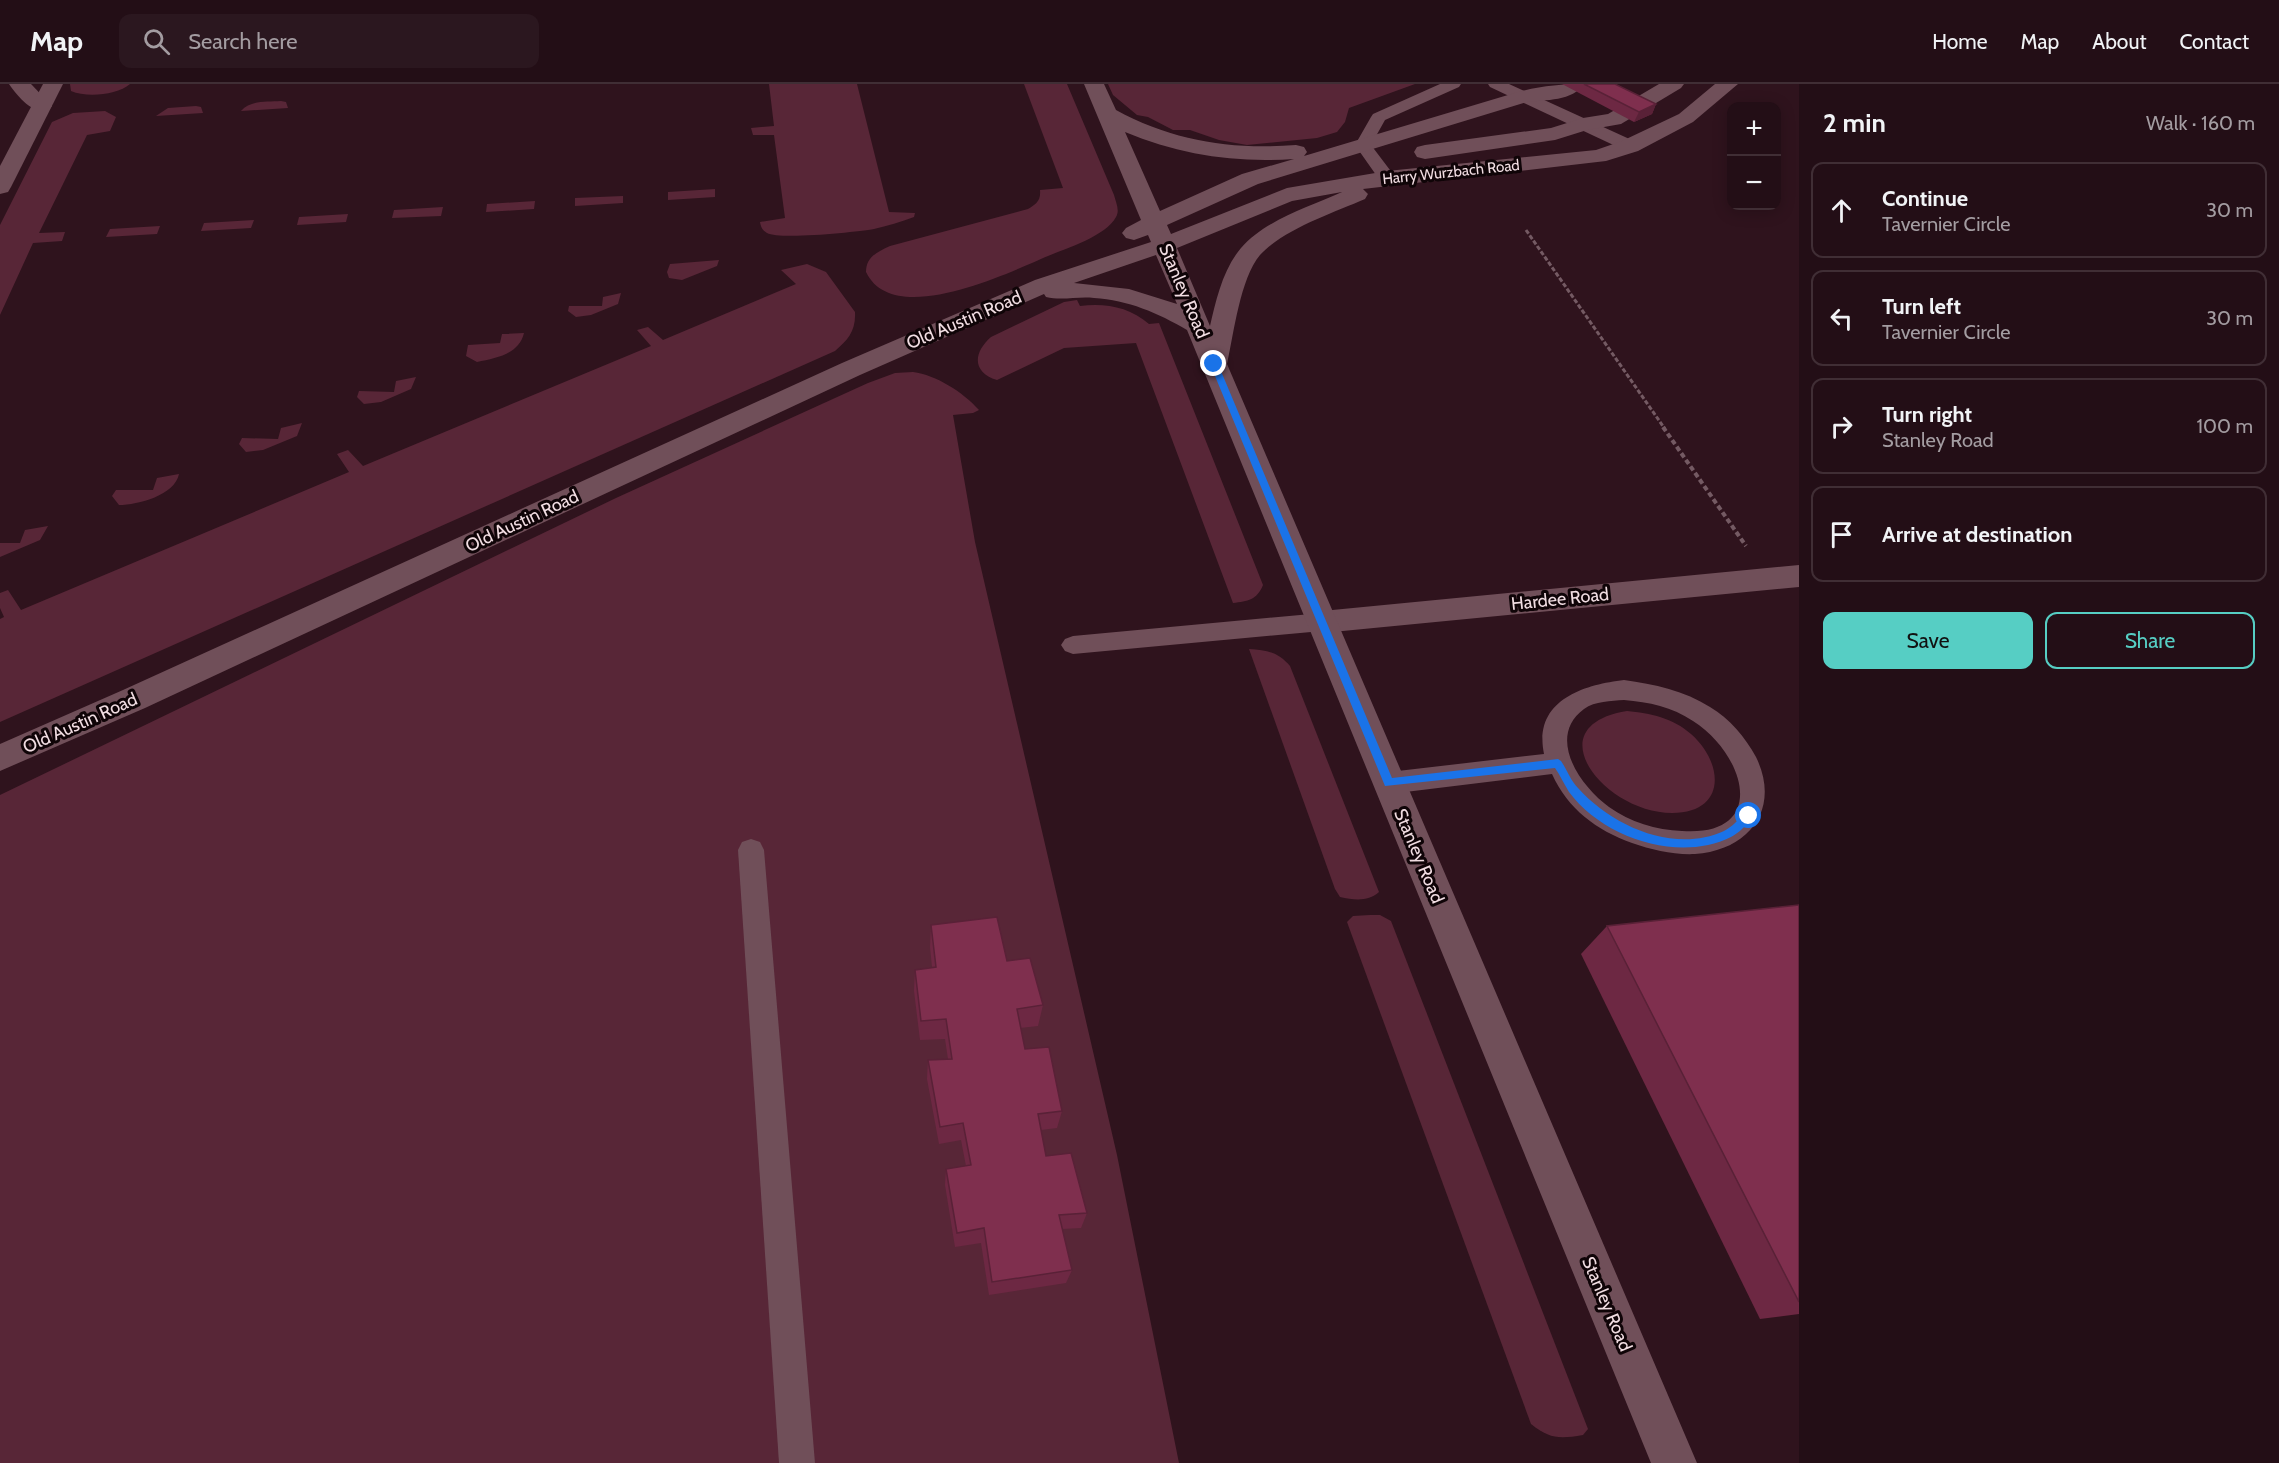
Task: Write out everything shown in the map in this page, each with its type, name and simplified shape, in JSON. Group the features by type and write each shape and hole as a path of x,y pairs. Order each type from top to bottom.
{"street":[{"path":"19,84 42,106"},
{"path":"0,187 52,84"},
{"name":"Stanley Road","path":"1094,84 1164,245 1674,1463"},
{"name":"Harry Wurzbach Road","path":"1367,151 1531,90 1555,93 1574,84"},
{"name":"Harry Wurzbach Road","path":"1583,124 1595,111 1640,84"},
{"name":"Harry Wurzbach Road","path":"1154,222 1250,179 1292,166 1367,151 1555,134 1583,124 1614,120 1674,84"},
{"name":"Harry Wurzbach Road","path":"1164,245 1287,195 1387,178 1598,156 1629,146 1686,118 1728,84"},
{"path":"1106,113 1132,129 1172,143 1216,152 1260,155 1367,151"},
{"path":"1214,364 1231,289 1250,252 1278,230 1328,209 1387,178"},
{"name":"Old Austin Road","path":"0,758 134,699 851,369 1044,285 1154,222"},
{"name":"Old Austin Road","path":"1044,285 1164,245"},
{"path":"1011,300 1062,291 1107,291 1156,304 1198,326"},
{"name":"Hardee Road","path":"1322,622 1799,576"}],"lane":[{"path":"1387,178 1367,151 1379,117 1453,84"},
{"path":"1496,84 1531,90 1583,124 1629,146"},
{"path":"1072,645 1322,622"},
{"path":"1624,690 1653,693 1684,704 1702,715 1734,741 1749,766 1755,792 1749,816 1730,834 1702,843 1667,842 1631,832 1599,814 1573,790 1558,763 1554,740 1557,729 1560,719 1575,703 1597,693 1624,690"},
{"path":"1389,783 1558,763"},
{"path":"751,850 797,1463"}],"path":[{"path":"1526,230 1752,554"}],"shaded area":[{"path":"70,84 130,84 118,91 93,95 71,91"},
{"path":"769,84 857,84 889,212 915,213 914,217 874,229 836,233 787,236 764,231 760,222 785,218 774,135 753,135 751,128 774,126"},
{"path":"1024,84 1067,84 1114,195 1118,209 1116,217 1104,230 1085,241 980,284 952,292 925,296 900,296 880,288 866,272 866,267 870,259 881,250 1028,209 1037,202 1040,190 1063,188"},
{"path":"1108,84 1415,84 1349,108 1345,122 1337,132 1317,138 1247,145 1219,140 1190,130 1173,130 1148,117 1137,115 1113,95"},
{"path":"286,102 288,108 241,111 254,103"},
{"path":"201,107 203,113 156,116 168,108"},
{"path":"105,111 116,117 110,131 87,135 39,233 65,232 62,241 33,243 0,315 0,225 52,122 73,113"},
{"path":"715,189 715,197 668,200 668,192"},
{"path":"623,196 623,203 575,206 575,198"},
{"path":"535,201 534,209 486,212 487,204"},
{"path":"443,207 441,216 392,218 394,210"},
{"path":"348,214 346,222 297,225 299,217"},
{"path":"254,220 251,228 201,231 204,223"},
{"path":"160,226 157,234 106,237 110,229"},
{"path":"719,260 717,266 682,280 669,278 667,272 670,264"},
{"path":"807,264 826,272 855,312 854,325 850,334 835,351 0,722 0,619 4,617 0,608 0,593 8,590 21,610 349,472 337,454 348,450 363,466 651,346 637,330 648,327 663,340 796,284 781,270"},
{"path":"621,293 618,304 591,315 576,317 568,311 569,306 602,306 603,297"},
{"path":"1077,300 1080,306 1099,305 1117,308 1149,324 1159,323 1263,585 1258,594 1251,599 1233,603 1136,343 1064,348 997,380 989,377 979,367 978,356 991,337 1064,302"},
{"path":"524,333 517,346 499,357 477,362 466,356 468,345 500,343 502,334"},
{"path":"913,372 949,385 979,410 973,413 953,415 975,542 1117,1155 1179,1463 0,1463 0,795 616,498 868,383 895,373"},
{"path":"416,377 411,389 381,402 364,404 357,397 359,391 394,392 396,381"},
{"path":"302,423 297,436 263,450 246,452 239,444 242,438 278,439 281,428"},
{"path":"179,474 171,488 145,501 119,505 112,496 116,490 153,490 157,478"},
{"path":"48,526 40,540 0,557 0,543 20,543 25,530"},
{"path":"1249,649 1272,653 1290,666 1379,892 1375,895 1366,899 1350,899 1340,897 1335,889"},
{"path":"1627,711 1669,720 1684,728 1702,746 1710,759 1714,772 1711,796 1703,805 1690,811 1672,813 1647,809 1624,799 1604,785 1590,768 1583,750 1585,733 1599,720"},
{"path":"1380,915 1391,921 1588,1429 1583,1435 1555,1437 1531,1424 1347,922 1353,916"}],"building":[{"path":"1584,84 1615,84 1656,104 1639,112"},
{"path":"1799,905 1799,1302 1607,926"},
{"path":"997,917 1007,961 1030,958 1043,1005 1017,1009 1025,1049 1049,1047 1062,1111 1038,1114 1046,1156 1071,1153 1087,1213 1059,1215 1072,1270 992,1282 984,1228 957,1233 946,1169 971,1165 963,1123 940,1127 928,1060 952,1059 946,1019 921,1021 915,970 936,967 931,925"}],"route":[{"path":"1214,364 1389,783 1558,763 1573,790 1599,814 1631,832 1667,842 1702,843 1730,834 1749,816"}]}
